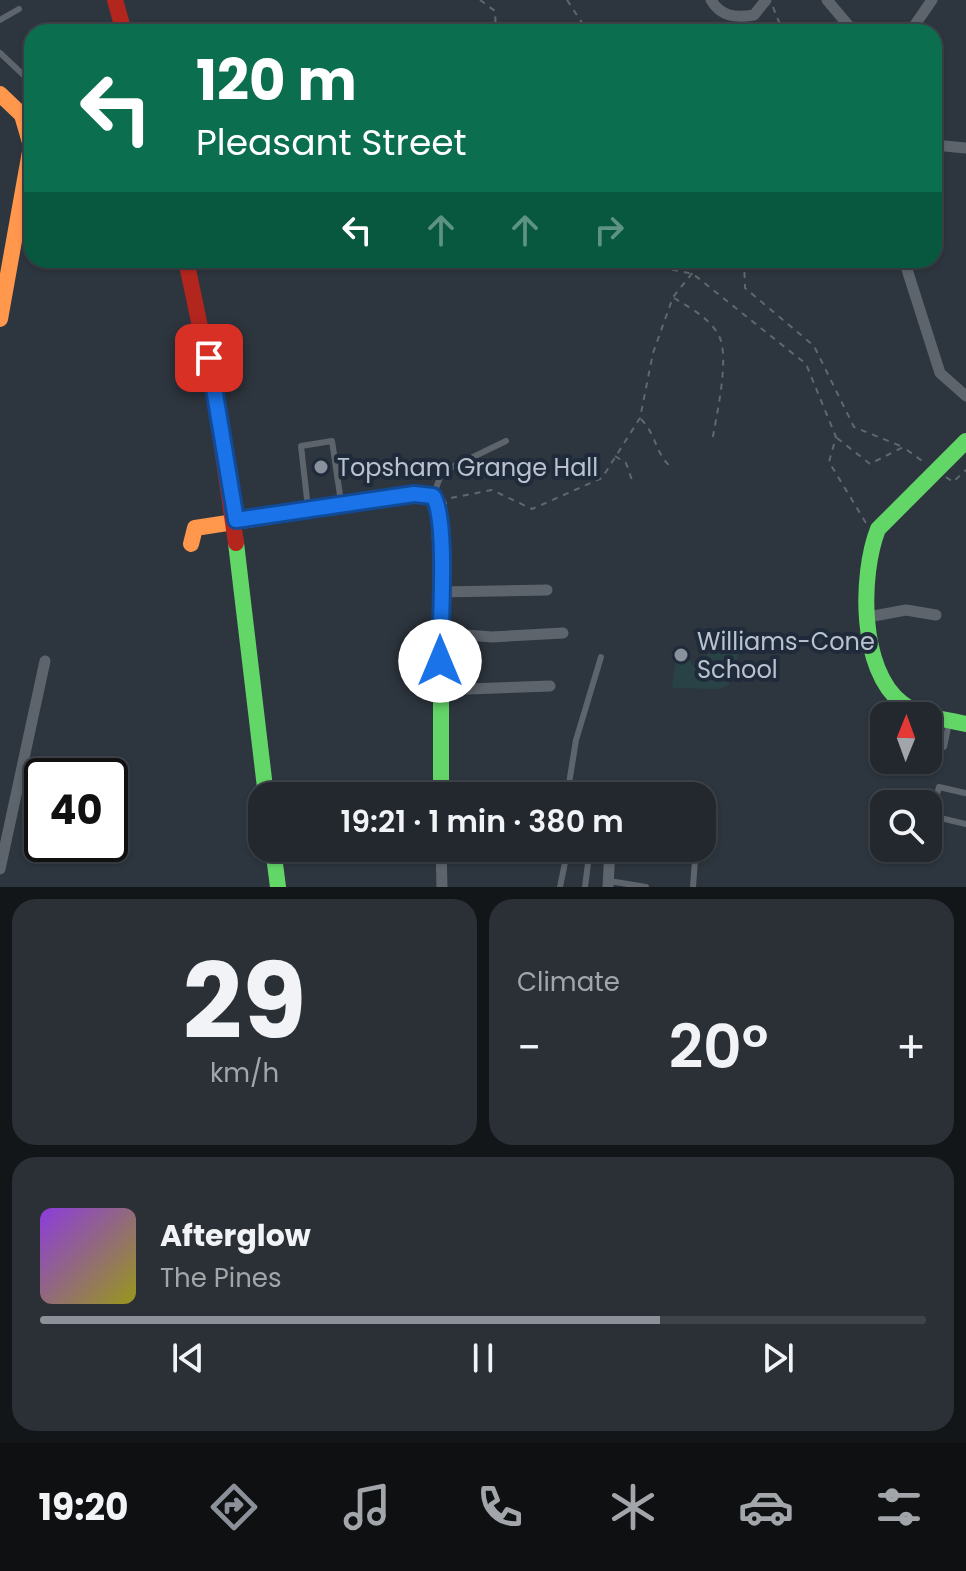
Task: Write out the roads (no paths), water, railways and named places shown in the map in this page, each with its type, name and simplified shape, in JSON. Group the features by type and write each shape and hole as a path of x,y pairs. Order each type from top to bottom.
{"street":[{"path":"115,0 122,24"},
{"path":"711,0 716,8 735,18 754,15 768,0"},
{"path":"827,0 847,24"},
{"path":"916,24 932,0"},
{"path":"0,94 22,115 24,122"},
{"path":"942,146 966,148"},
{"path":"0,319 24,185"},
{"path":"188,268 209,358 236,520 264,782"},
{"path":"907,268 940,373 966,396"},
{"path":"958,722 917,711 893,696 883,683 868,617 865,566 874,535 966,441"},
{"path":"191,544 195,528 236,520 414,494 438,498 441,530 441,782"},
{"path":"439,592 547,590"},
{"path":"868,617 906,610 936,615"},
{"path":"440,633 492,637 563,633"},
{"path":"0,869 45,661"},
{"path":"440,690 550,686"},
{"path":"275,862 278,887"},
{"path":"441,862 442,887"},
{"path":"609,884 610,862"}],"lane":[{"path":"0,20 19,9"},
{"path":"0,53 24,76"},
{"path":"308,508 301,446 332,441 341,504"},
{"path":"438,498 442,472 506,441"},
{"path":"569,782 576,740 601,657"},
{"path":"944,747 958,722"},
{"path":"938,790 939,787 965,793"},
{"path":"942,818 966,824"},
{"path":"560,887 565,862"},
{"path":"585,887 588,862"},
{"path":"693,887 695,862"},
{"path":"609,884 646,887"}],"place":[{"name":"Topsham Grange Hall","path":"321,467"},
{"name":"Williams-Cone School","path":"681,655"}]}
